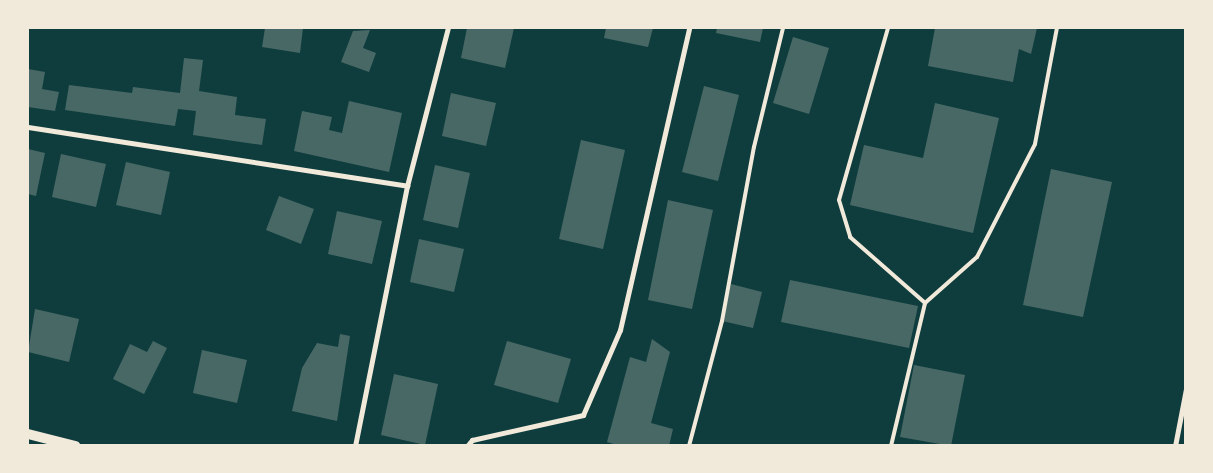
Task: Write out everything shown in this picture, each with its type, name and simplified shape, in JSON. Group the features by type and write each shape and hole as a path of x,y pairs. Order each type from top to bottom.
{"main road":[{"path":"28,434 75,446"}],"street":[{"path":"355,446 407,186 448,28"},
{"path":"467,446 472,440 582,415 620,330 689,28"},
{"path":"28,127 407,186"},
{"path":"1175,446 1186,389"}],"lane":[{"path":"689,446 722,321 754,147 783,28"},
{"path":"888,28 839,200 850,237 925,303"},
{"path":"891,446 925,303 978,257 1035,144 1057,28"}],"building":[{"path":"265,28 303,28 300,53 262,47"},
{"path":"467,28 514,28 505,68 461,58"},
{"path":"606,28 653,28 648,47 604,38"},
{"path":"717,28 763,28 760,42 716,33"},
{"path":"935,28 1037,28 1031,54 1019,49 1013,82 928,66"},
{"path":"370,30 363,48 376,53 369,72 341,62 353,31"},
{"path":"793,37 829,48 809,114 773,103"},
{"path":"184,58 203,60 199,91 237,97 235,115 266,119 262,145 193,135 196,111 178,109 175,126 65,110 69,85 132,93 133,87 180,93"},
{"path":"28,69 45,72 42,89 59,92 55,111 28,107"},
{"path":"704,86 739,95 718,181 682,172"},
{"path":"451,93 496,103 486,146 442,136"},
{"path":"349,101 402,113 389,172 294,151 302,111 332,117 329,130 342,133"},
{"path":"935,103 999,118 973,233 850,205 864,145 923,158"},
{"path":"581,140 625,150 603,249 559,239"},
{"path":"28,149 45,153 36,196 28,194"},
{"path":"61,154 106,164 96,207 52,197"},
{"path":"126,162 170,172 161,215 116,205"},
{"path":"435,165 470,173 458,228 423,220"},
{"path":"1051,169 1112,182 1083,317 1023,305"},
{"path":"279,196 314,209 301,244 266,230"},
{"path":"668,200 713,210 692,309 648,300"},
{"path":"337,211 382,221 372,264 328,254"},
{"path":"419,239 464,249 454,292 410,282"},
{"path":"790,280 918,306 909,348 781,322"},
{"path":"731,284 762,292 753,328 722,321"},
{"path":"35,309 79,319 69,362 28,352"},
{"path":"340,334 350,336 337,421 292,411 302,368 317,343 338,347"},
{"path":"652,339 670,352 651,423 673,429 669,446 620,446 607,442 630,357 646,362"},
{"path":"153,341 167,348 144,394 113,379 130,344 147,352"},
{"path":"507,341 571,359 558,403 494,385"},
{"path":"202,350 247,360 237,403 193,393"},
{"path":"914,365 965,375 951,446 900,437"},
{"path":"394,374 438,384 425,445 381,435"}]}
